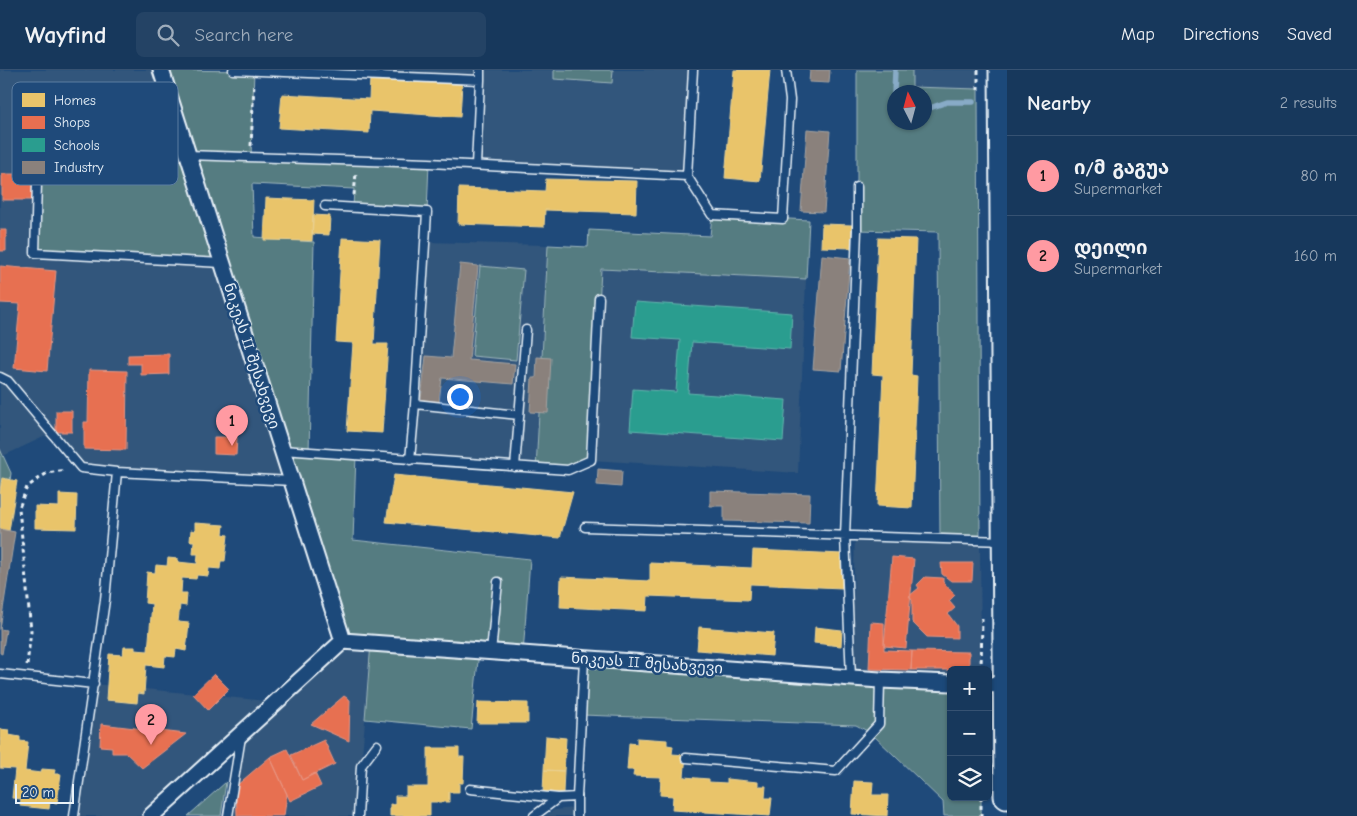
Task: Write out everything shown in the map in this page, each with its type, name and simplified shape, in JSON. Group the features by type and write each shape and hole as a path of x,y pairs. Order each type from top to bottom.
{"main road":[{"path":"1002,70 1005,541 997,684 1007,796"}],"street":[{"name":"ნიკეას II შესახვევი","path":"161,70 165,82"},
{"name":"ნიკეას II შესახვევი","path":"178,124 343,641 851,678 947,683"},
{"path":"151,816 343,641"}],"lane":[{"path":"233,70 480,80"},
{"path":"476,165 480,70"},
{"path":"694,70 687,176 712,215 783,219 790,100 786,70"},
{"path":"178,150 251,156 687,176"},
{"path":"37,185 35,253 222,263"},
{"path":"851,678 845,536 857,187"},
{"path":"325,206 427,212 410,460"},
{"path":"282,450 568,470 591,460 600,298"},
{"path":"514,467 526,330"},
{"path":"0,377 8,381 82,468 117,472 292,481"},
{"path":"415,404 519,415"},
{"path":"74,816 105,600 117,472"},
{"path":"585,527 1005,541"},
{"path":"491,652 498,582"},
{"path":"577,816 584,659"},
{"path":"0,674 94,684"},
{"path":"686,758 836,771 879,724 880,680"},
{"path":"228,816 241,734"},
{"path":"358,816 361,766 377,745"},
{"path":"470,789 558,798 577,797"},
{"path":"534,816 558,798"}],"path":[{"path":"251,156 254,71"},
{"path":"353,207 356,160"},
{"path":"25,677 31,631 19,508 27,487 47,473 82,468"},
{"path":"981,642 981,666"},
{"path":"981,801 981,816"}],"shaded area":[{"path":"0,70 161,70 165,82 12,82 12,185 178,185 178,123 292,481 81,468 52,433 3,456 0,449"},
{"path":"276,70 693,70 687,176 476,165 480,81"},
{"path":"912,70 978,70 978,89 912,85"},
{"path":"425,242 548,245 536,469 410,460"},
{"path":"601,269 806,279 798,473 591,460"},
{"path":"855,536 980,540 981,666 947,666 947,683 851,678"},
{"path":"343,641 372,643 358,816 228,816 241,736 151,816 74,816 94,684 277,702"},
{"path":"573,808 573,816 545,816 554,810"}],"green space":[{"path":"161,70 254,71 251,156 429,163 427,212 353,207 354,189 252,184 254,237 314,242 309,452 356,455 353,540 530,559 523,654 479,651 471,729 365,719 371,643 343,641 222,263 35,253 37,185 178,185 178,145 184,145 178,125 178,82 165,82"},
{"path":"554,70 613,70 612,83 554,79"},
{"path":"857,70 912,70 912,85 887,85 887,130 932,130 932,88 978,89 980,540 940,540 938,232 857,230"},
{"path":"712,215 809,220 806,279 601,269 591,460 568,470 536,469 548,245 588,247 589,230 710,236"},
{"path":"480,266 524,270 516,360 472,356"},
{"path":"0,449 11,473 0,562"},
{"path":"584,659 947,683 947,801 981,801 981,816 944,816 943,802 871,733 856,725 582,715"},
{"path":"226,782 221,816 188,816"}],"building: Homes":[{"path":"734,70 770,70 760,181 725,178"},
{"path":"370,78 462,84 460,117 370,111 369,133 279,128 282,94 369,99"},
{"path":"546,179 637,181 636,213 545,210 544,227 458,224 459,188 545,191"},
{"path":"266,198 314,200 312,241 264,240"},
{"path":"313,215 330,216 329,235 312,234"},
{"path":"822,224 852,225 851,248 821,247"},
{"path":"342,238 380,240 374,344 388,344 382,433 347,431 353,343 336,342"},
{"path":"878,238 916,239 911,375 917,376 912,508 877,506 883,375 872,374"},
{"path":"394,475 573,492 560,538 386,522"},
{"path":"2,478 17,481 9,531 0,529"},
{"path":"59,494 77,495 76,529 35,528 35,506 59,507"},
{"path":"195,523 224,525 223,534 228,535 225,561 221,561 220,569 209,568 208,576 197,575 196,579 182,578 181,593 187,593 186,606 180,605 178,622 189,623 186,651 176,649 175,657 165,656 164,667 146,665 144,694 138,693 137,703 106,700 109,654 123,655 124,647 135,647 135,650 148,651 152,604 145,603 147,572 155,573 156,565 167,566 168,558 178,559 178,562 197,564 198,554 193,554 194,541 190,541 191,530 195,531"},
{"path":"753,550 843,554 842,588 750,584 749,600 648,596 647,611 560,607 561,577 650,581 650,563 752,568"},
{"path":"699,627 774,633 772,656 697,650"},
{"path":"815,627 842,630 841,646 814,643"},
{"path":"478,702 528,703 528,723 477,723"},
{"path":"0,729 9,730 9,735 20,737 20,741 28,742 25,771 41,773 42,769 55,770 54,774 61,774 57,803 50,802 49,809 20,806 21,799 12,798 15,769 0,768"},
{"path":"546,736 566,738 564,771 544,770"},
{"path":"637,738 667,740 667,745 673,746 672,754 686,755 684,777 709,779 709,782 727,783 727,779 758,782 758,786 766,786 765,798 772,798 770,816 672,810 673,796 660,795 661,777 633,776 634,770 627,770 629,743 637,744"},
{"path":"428,748 459,748 459,757 464,757 463,783 459,783 459,792 449,792 449,802 430,802 430,816 390,816 390,804 395,805 395,796 406,796 406,787 428,787"},
{"path":"544,770 564,771 563,793 543,792"},
{"path":"854,781 873,782 872,795 888,795 887,816 852,814"}],"building: Shops":[{"path":"2,174 12,174 12,185 33,185 32,200 2,200"},
{"path":"0,230 6,230 6,251 0,251"},
{"path":"0,266 56,271 47,371 14,368 20,304 0,303"},
{"path":"169,354 169,374 141,375 141,364 128,364 128,355"},
{"path":"89,370 127,371 126,450 84,449 84,422 88,422"},
{"path":"56,411 72,411 72,432 56,432"},
{"path":"214,437 237,437 236,455 214,454"},
{"path":"892,557 914,559 906,648 884,646"},
{"path":"941,563 973,563 972,581 951,581 942,574"},
{"path":"925,577 943,578 943,582 955,595 949,601 955,608 948,614 957,626 957,638 927,637 912,622 912,600 909,596 919,588 917,585"},
{"path":"871,622 884,623 884,650 912,651 911,670 869,669"},
{"path":"912,651 969,652 969,666 947,666 947,670 911,670"},
{"path":"214,674 229,689 208,710 193,694"},
{"path":"344,696 350,700 349,741 311,724"},
{"path":"101,724 186,734 142,768 126,753 112,753 112,747 100,746"},
{"path":"324,740 335,764 302,780 291,755"},
{"path":"287,749 302,780 315,773 321,786 290,801 270,757"},
{"path":"270,757 287,794 284,816 237,816 236,786"}],"building: Schools":[{"path":"635,302 792,313 790,349 692,342 688,393 786,400 783,441 630,430 633,389 676,392 680,340 632,337"}],"building: Industry":[{"path":"810,70 830,70 829,83 809,82"},
{"path":"807,129 830,131 824,212 801,211"},
{"path":"822,255 850,258 841,371 813,369"},
{"path":"460,264 478,266 469,360 515,364 513,384 442,378 439,402 421,400 426,356 451,358"},
{"path":"537,357 551,358 548,413 530,412 532,378 536,378"},
{"path":"598,469 622,471 621,487 597,485"},
{"path":"710,491 810,494 809,523 724,521 724,506 710,506"},
{"path":"0,529 15,532 0,629"},
{"path":"0,629 6,630 2,654 0,653"}],"waterway":[{"path":"894,85 895,70"},
{"path":"932,107 947,102 973,102"}],"place":[{"name":"ი/მ გაგუა","path":"232,446"},
{"name":"დეილი","path":"151,745"}]}
